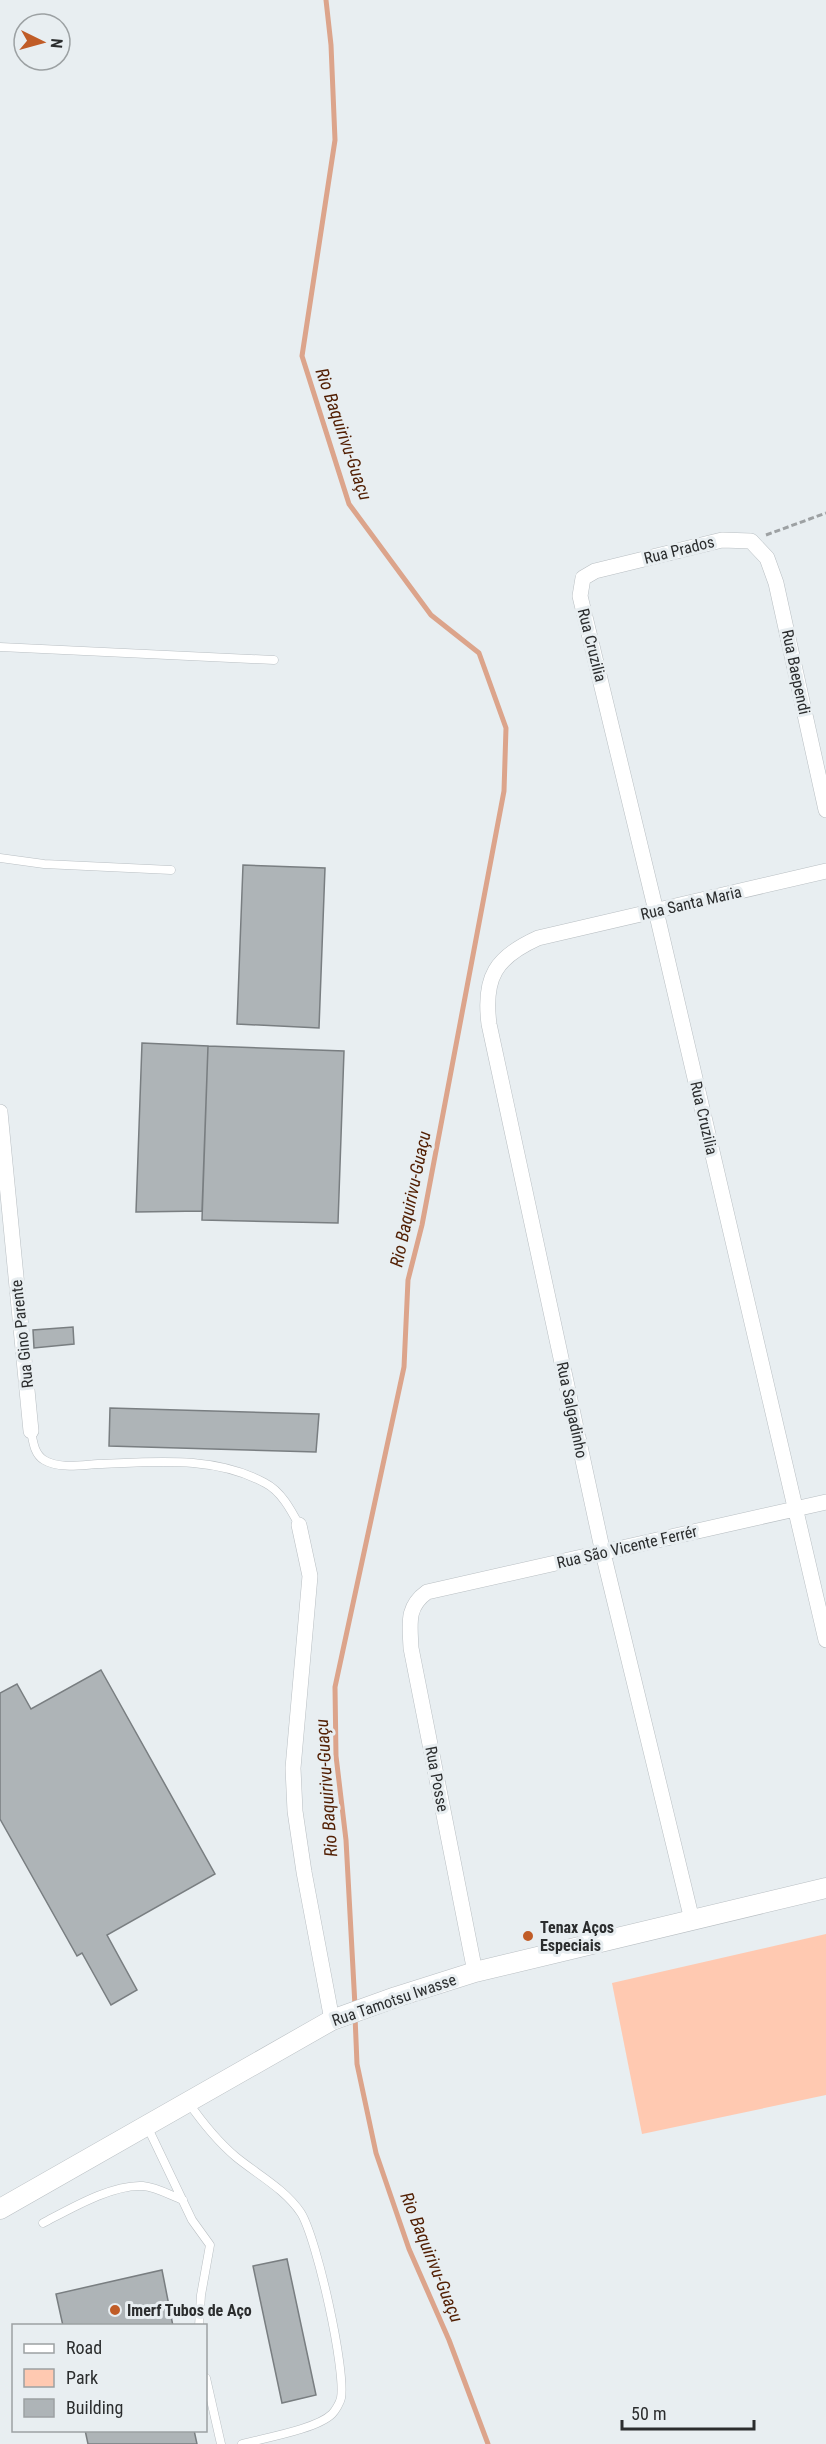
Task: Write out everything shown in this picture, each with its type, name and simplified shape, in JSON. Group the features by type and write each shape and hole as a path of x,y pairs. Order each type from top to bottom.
{"street":[{"name":"Rua Prados","path":"580,596 582,578 595,571 722,540 751,541"},
{"name":"Rua Baependi","path":"751,541 767,558 776,583 826,810"},
{"name":"Rua Cruzilia","path":"580,596 826,1640"},
{"name":"Rua Santa Maria","path":"556,934 826,871"},
{"name":"Rua Salgadinho","path":"556,934 538,938 505,956 488,986 486,1003 603,1552 692,1920"},
{"name":"Rua Gino Parente","path":"0,1112 32,1431"},
{"name":"Rua São Vicente Ferrér","path":"427,1592 826,1502"},
{"path":"299,1525 310,1576 293,1768 295,1811 304,1872 334,2019"},
{"name":"Rua Posse","path":"427,1592 417,1600 412,1610 411,1648 476,1972"},
{"name":"Rua Tamotsu Iwasse","path":"0,2209 334,2019 476,1972 826,1888"}],"lane":[{"path":"0,647 274,660"},
{"path":"0,858 44,864 171,870"},
{"name":"Rua Gino Parente","path":"32,1431 35,1450 42,1459 64,1466 182,1462 225,1468 267,1483 289,1505 299,1525"},
{"path":"188,2102 217,2139 235,2156 284,2193 300,2213 311,2234 327,2298 340,2372 341,2400 332,2414 313,2425 242,2444"},
{"path":"147,2126 192,2220 210,2245 201,2295 199,2324"},
{"path":"43,2223 91,2199 133,2187 151,2187 183,2200"},
{"path":"207,2382 221,2444"}],"path":[{"path":"751,541 826,513"}],"green space":[{"path":"826,1934 826,2095 642,2134 612,1983"}],"building":[{"path":"243,865 325,868 319,1028 237,1024"},
{"path":"142,1043 208,1046 202,1211 136,1212"},
{"path":"208,1046 344,1051 338,1223 202,1220"},
{"path":"73,1327 74,1344 34,1348 33,1330"},
{"path":"110,1408 319,1414 316,1452 109,1446"},
{"path":"101,1670 215,1874 107,1935 137,1990 111,2005 82,1953 77,1956 0,1819 0,1693 17,1684 31,1709"},
{"path":"287,2259 316,2395 282,2403 253,2266"},
{"name":"Imerf Tubos de Aço","path":"162,2270 173,2324 63,2324 56,2294"},
{"path":"85,2432 194,2432 197,2444 88,2444"}],"waterway":[{"name":"Rio Baquirivu-Guaçu","path":"326,0 331,45 335,140 302,356 349,504 431,615 479,653 506,728 504,791 422,1225 408,1280 404,1367 335,1687 336,1756 346,1840 355,2006"},
{"name":"Rio Baquirivu-Guaçu","path":"355,2016 357,2064 376,2153 409,2249 449,2340 488,2444"}],"place":[{"name":"Tenax Aços Especiais","path":"528,1936"},
{"name":"Imerf Tubos de Aço","path":"115,2310"}]}
